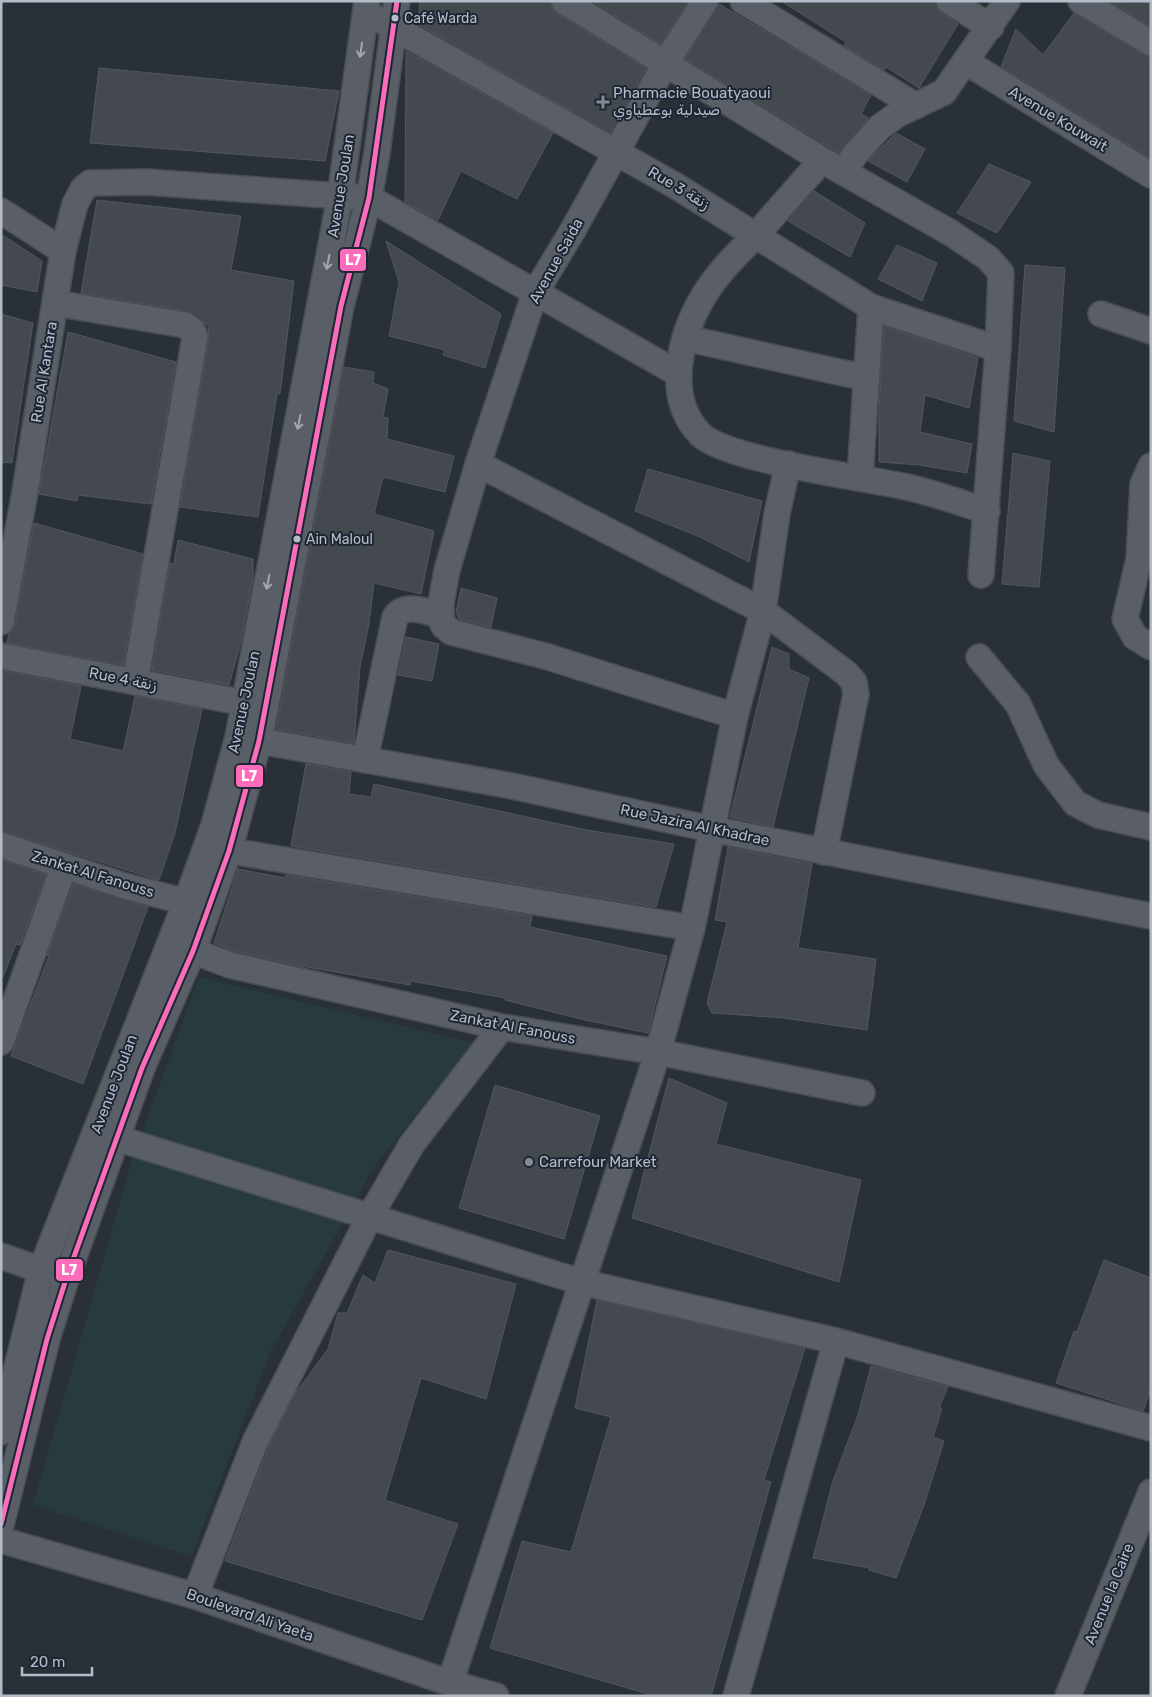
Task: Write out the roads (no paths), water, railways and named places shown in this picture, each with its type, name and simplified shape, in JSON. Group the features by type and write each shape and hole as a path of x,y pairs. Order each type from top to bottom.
{"street":[{"path":"564,1 822,160 950,233 996,265 1001,273 998,349 981,575"},
{"name":"Avenue Saida","path":"441,615 441,603 447,570 478,464 535,293 573,230 665,64 704,1"},
{"path":"743,1 916,106"},
{"path":"949,1 991,27"},
{"path":"844,171 880,127 916,106 942,94 991,27 1007,1"},
{"path":"1081,1 1151,43"},
{"name":"Rue 3 زنقة","path":"366,7 395,13 871,307 998,349"},
{"name":"Avenue Joulan","path":"249,739 244,703 340,197 366,7"},
{"name":"Avenue Joulan","path":"1,1432 41,1270 142,1068 193,951 217,849 249,739 341,306 369,198 377,153 395,13"},
{"name":"Avenue Kouwait","path":"966,62 1151,175"},
{"path":"822,160 755,236 719,273 702,298 685,338 679,374 680,400 700,434 730,450 788,464 909,488 987,511"},
{"name":"Rue Al Kantara","path":"1,622 4,591 63,251 75,204 86,185 98,181 146,182 340,197"},
{"path":"340,197 369,198 679,374"},
{"path":"1,211 63,251"},
{"path":"55,303 184,325 190,328 195,337 135,682"},
{"path":"860,478 871,307"},
{"path":"1101,314 1151,331"},
{"path":"685,338 866,378"},
{"path":"478,464 763,611 846,672 854,682 856,694 824,852"},
{"path":"450,1684 658,1052 692,928 735,716 763,611 777,514 788,464"},
{"path":"1151,466 1143,484 1145,546 1138,559 1125,619 1136,637 1151,647"},
{"path":"365,760 395,617 399,611 408,608 441,615 443,624 451,632 544,656 735,716"},
{"name":"Rue 4 زنقة","path":"1,656 244,703"},
{"path":"979,657 1018,704 1046,764 1075,803 1098,814 1151,827"},
{"name":"Rue Jazira Al Khadrae","path":"249,739 507,785 824,852 1151,916"},
{"name":"Zankat Al Fanouss","path":"1,845 125,886 186,902"},
{"path":"217,849 692,928"},
{"name":"Avenue Joulan","path":"1,1525 47,1339 107,1136 168,946 186,902 217,849"},
{"path":"1,1042 64,866"},
{"name":"Zankat Al Fanouss","path":"168,946 193,951 230,966 502,1028 658,1052 862,1093"},
{"path":"195,1596 255,1442 370,1216 412,1144 502,1028"},
{"path":"107,1136 581,1282 836,1341 1151,1428"},
{"path":"1,1256 66,1279"},
{"path":"736,1696 836,1341"},
{"name":"Avenue la Caire","path":"1068,1696 1151,1492"},
{"name":"Boulevard Ali Yaeta","path":"1,1540 195,1596 450,1684 496,1696"}],"place":[{"name":"Café Warda","path":"395,18"},
{"name":"Pharmacie Bouatyaoui صيدلية بوعطياوي","path":"603,102"},
{"name":"Ain Maloul","path":"297,539"},
{"name":"Carrefour Market","path":"529,1162"}]}
